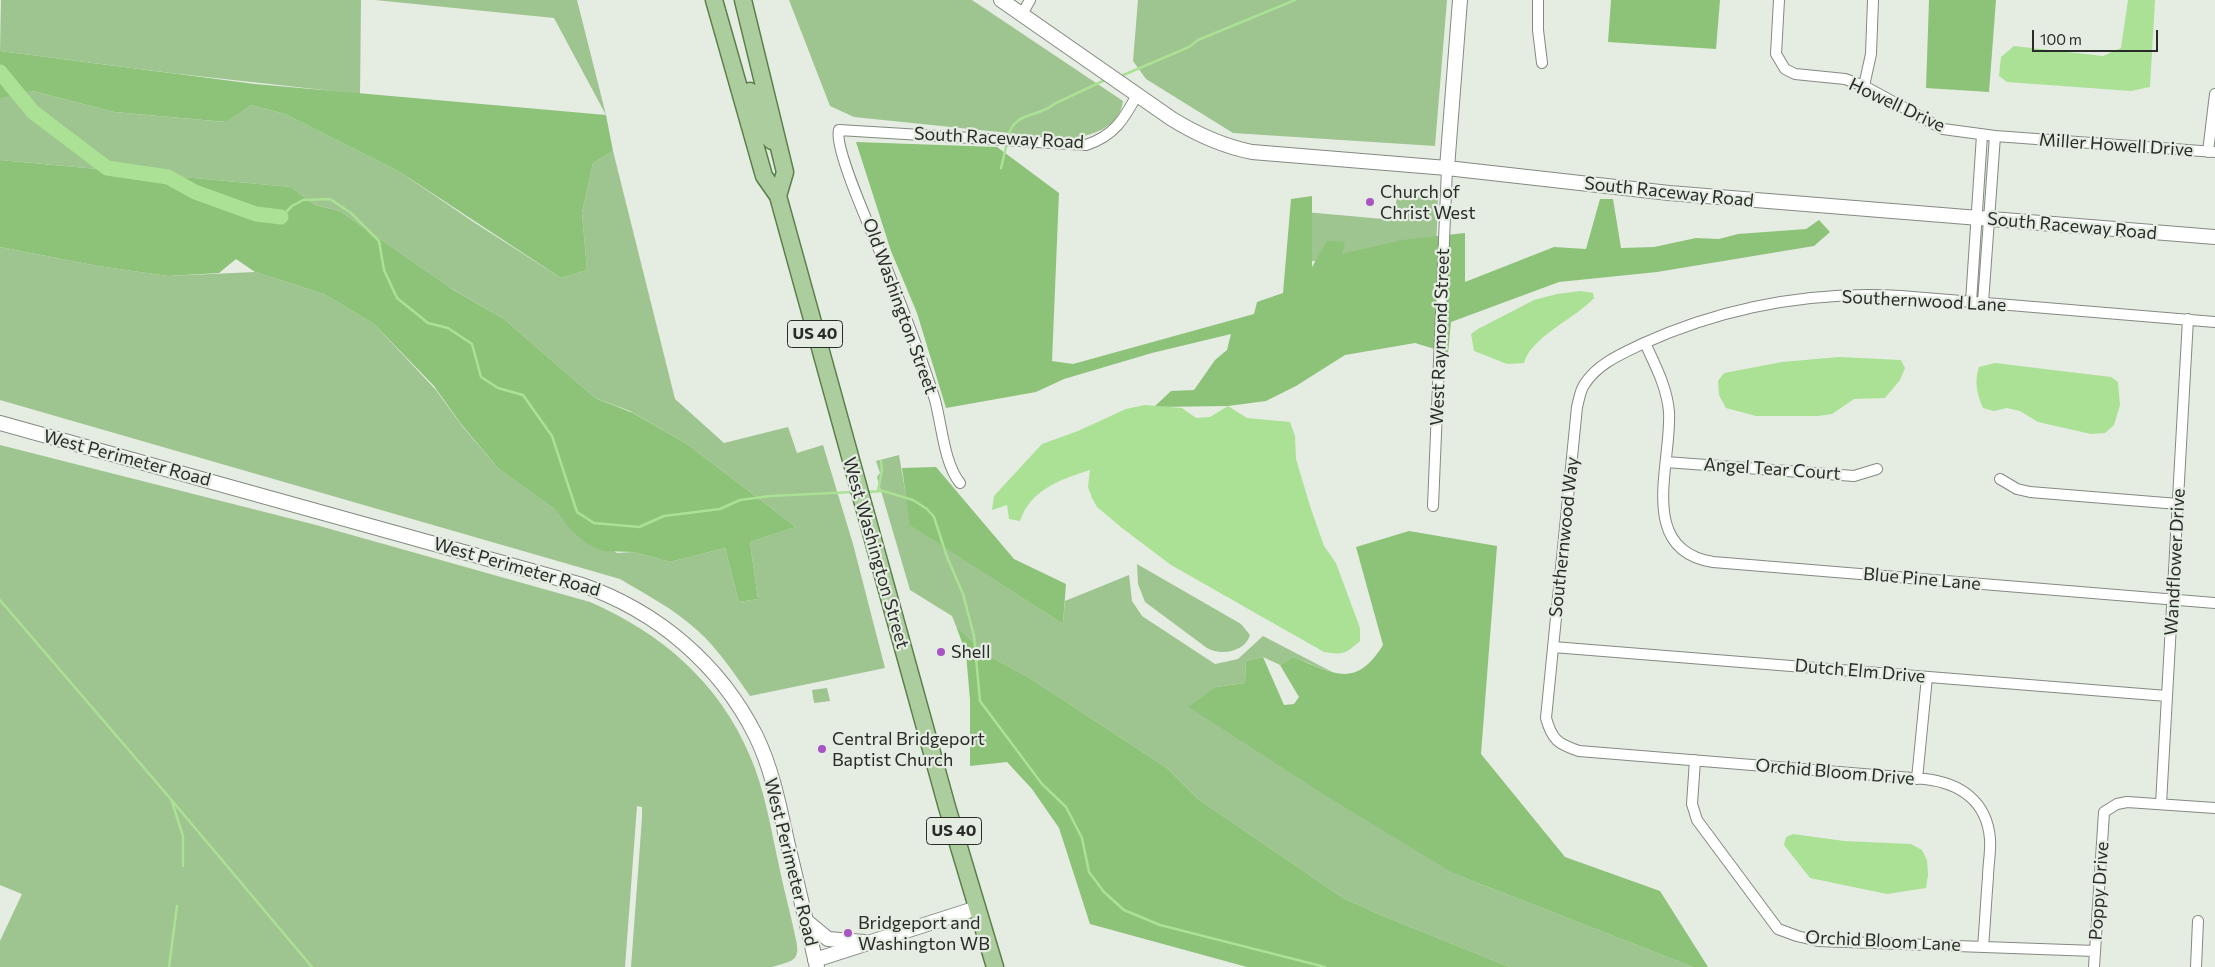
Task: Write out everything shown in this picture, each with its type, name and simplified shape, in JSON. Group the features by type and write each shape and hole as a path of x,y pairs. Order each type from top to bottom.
{"main road":[{"name":"West Washington Street","path":"714,0 764,176 778,196 947,807 978,908 993,924 1006,967"},
{"path":"724,0 752,98 767,136 780,151"},
{"path":"743,0 785,172 778,196"},
{"name":"West Washington Street","path":"978,908 973,932 984,967"},
{"path":"978,908 995,967"}],"street":[{"name":"South Raceway Road","path":"1001,0 1196,134 1237,149 1447,168 1669,193 2215,237"},
{"path":"1022,14 1030,0"},
{"path":"1447,168 1460,0"},
{"path":"1538,0 1538,30 1542,62"},
{"name":"Howell Drive","path":"1780,0 1776,54 1785,69 1795,74 1844,79 1864,86 1885,95 1936,126 1954,131 2017,138"},
{"path":"1864,86 1871,54 1873,0"},
{"path":"2211,152 2215,94"},
{"name":"South Raceway Road","path":"839,130 1077,145 1095,142 1110,134 1121,123 1137,95"},
{"name":"Old Washington Street","path":"839,130 838,139 847,167 912,332 938,413 952,473 960,483"},
{"path":"1982,135 1983,303"},
{"path":"1971,302 1995,136"},
{"name":"Miller Howell Drive","path":"2017,138 2211,152"},
{"name":"West Raymond Street","path":"1433,506 1447,168"},
{"name":"Southernwood Lane","path":"1612,359 1645,343 1711,318 1749,308 1796,299 1861,295 2215,322"},
{"name":"Wandflower Drive","path":"2160,804 2188,319"},
{"path":"1645,343 1659,374 1668,401 1669,423 1666,462"},
{"name":"Southernwood Way","path":"1550,729 1546,718 1577,406 1583,386 1592,374 1612,359"},
{"name":"West Perimeter Road","path":"0,423 582,585 606,593 675,635 710,668 728,689 756,736 774,784 816,964"},
{"name":"Angel Tear Court","path":"1666,462 1854,476 1877,469"},
{"name":"Blue Pine Lane","path":"1666,462 1663,510 1669,532 1677,542 1693,555 1714,562 2215,603"},
{"path":"2000,480 2017,489 2030,492 2178,504"},
{"name":"Dutch Elm Drive","path":"1553,647 2167,696"},
{"path":"1917,779 1927,676"},
{"name":"Orchid Bloom Drive","path":"1550,729 1561,745 1579,750 1944,781 1970,796 1983,816 1990,838 1983,947"},
{"name":"Orchid Bloom Lane","path":"1695,760 1692,804 1697,820 1778,929 1818,941 2095,951"},
{"name":"Poppy Drive","path":"2094,967 2104,812 2128,802 2160,804"},
{"path":"2160,804 2215,808"},
{"path":"816,964 870,943 978,908"},
{"path":"2196,967 2198,920"},
{"path":"806,922 828,939 870,943"}],"shaded area":[{"path":"1,0 361,0 360,94 179,74 0,51"},
{"path":"375,0 577,0 606,115 554,18"},
{"path":"789,0 972,0 1123,101 1120,111 1110,125 1085,136 1067,139 854,117 830,106"},
{"path":"1138,0 1447,0 1435,146 1233,133 1146,79 1133,61"},
{"path":"1611,0 1720,0 1716,49 1608,42"},
{"path":"1929,0 1996,0 1989,92 1926,88"},
{"path":"2128,0 2155,0 2150,87 2131,91 2007,82 1999,76 2001,57 2014,46 2103,56 2121,48"},
{"path":"0,51 255,84 606,115 613,151 593,163 582,213 587,270 561,278 400,172 285,114 251,105 226,122 114,112 33,91 0,98"},
{"path":"33,91 114,112 225,122 251,105 285,114 400,172 561,278 587,270 582,213 593,163 613,151 675,399 724,443 788,427 797,453 823,445 853,544 885,668 750,696 705,637 670,609 620,579 0,400 0,247 98,266 168,276 255,272 324,294 374,324 436,390 462,426 499,469 617,553 634,552 670,562 725,548 739,602 758,599 750,542 796,527 687,444 630,411 595,398 504,319 449,287 340,211 315,205 291,187 0,160 0,97"},
{"path":"856,142 997,147 1059,193 1052,361 1073,364 1254,314 1257,302 1283,293 1291,199 1312,196 1312,267 1327,241 1345,242 1342,254 1402,240 1465,233 1465,282 1554,247 1586,249 1600,199 1613,199 1621,248 1654,247 1696,238 1719,239 1738,234 1806,229 1819,220 1830,232 1814,246 1657,272 1559,282 1451,322 1448,353 1415,343 1345,355 1296,386 1266,401 1228,406 1154,407 1171,391 1194,390 1215,360 1227,350 1231,334 1152,353 1064,379 1036,392 946,408 917,313 891,251"},
{"path":"0,160 291,187 315,205 340,211 452,289 504,319 595,398 633,413 687,444 796,527 750,542 758,599 739,602 725,548 670,562 634,552 603,551 587,544 572,531 555,509 499,469 461,424 434,386 374,324 324,294 255,272 236,259 219,273 168,276 98,266 0,247"},
{"path":"1397,195 1438,198 1436,251 1334,263 1302,260 1305,212 1394,220"},
{"path":"1581,291 1593,293 1594,298 1544,336 1528,354 1524,363 1507,364 1474,351 1471,334 1478,329 1534,300 1557,294"},
{"path":"1839,357 1901,360 1905,368 1900,380 1885,398 1854,399 1832,414 1818,416 1756,416 1726,408 1719,395 1718,381 1724,373 1782,362"},
{"path":"1995,363 2111,377 2118,382 2120,405 2114,425 2105,433 2091,434 2038,422 2020,411 2007,408 1994,411 1983,408 1977,388 1977,372 1979,367"},
{"path":"1145,405 1182,408 1196,418 1210,417 1228,406 1247,418 1290,422 1295,436 1296,459 1310,506 1324,546 1336,563 1360,628 1360,641 1351,649 1336,653 1324,652 1171,565 1097,507 1088,487 1090,470 1068,477 1048,487 1031,501 1020,521 1009,519 1007,505 992,510 994,496 1042,444 1078,431 1126,409"},
{"path":"0,445 316,525 590,602 616,614 641,629 685,663 704,683 722,705 737,729 750,756 767,810 796,940 796,957 789,962 772,967 631,967 642,818 642,807 637,806 625,967 0,967 0,941 22,894 0,885"},
{"path":"899,455 911,525 1063,624 1065,601 1129,575 1132,601 1142,616 1215,664 1238,659 1263,636 1336,674 1293,657 1280,665 1263,657 1246,661 1245,683 1216,687 1455,874 1693,967 1510,967 1343,898 1198,799 1167,768 1028,677 987,655 956,626 952,616 910,590 877,477 880,473 876,461"},
{"path":"936,467 1014,559 1066,584 1063,624 910,525 902,468"},
{"path":"1409,531 1497,546 1481,754 1565,857 1660,891 1708,967 1693,967 1455,874 1328,797 1189,707 1216,687 1245,683 1246,661 1263,657 1284,705 1294,704 1299,697 1280,665 1293,657 1320,668 1343,674 1353,673 1363,668 1373,659 1383,645 1356,547"},
{"path":"1137,564 1241,624 1250,635 1247,641 1238,649 1232,651 1219,652 1207,648 1145,602 1138,584"},
{"path":"956,626 987,655 1028,677 1167,768 1198,799 1343,898 1510,967 1247,967 1090,924 1059,828 1032,789 1007,762 970,766 970,700 966,653"},
{"path":"827,688 830,701 814,703 812,690"},
{"path":"1793,834 1844,841 1911,844 1922,850 1927,860 1928,875 1926,888 1887,894 1810,878 1784,845 1786,837"}],"waterway":[{"path":"1121,76 1189,47 1198,40 1295,0"},
{"path":"0,72 33,112 107,168 168,177 195,192 256,214 281,217"},
{"path":"1008,137 1015,123 1021,119 1105,80"},
{"path":"1001,168 1007,143"},
{"path":"281,217 292,206 303,200 330,199 351,213 379,241 384,270 397,298 428,323 448,328 472,344 481,377 498,388 523,395 552,436 577,512 594,523 639,527 664,516 720,509 740,500 770,496 853,492"},
{"path":"878,491 882,470 881,461"},
{"path":"866,492 883,491 913,500 927,509 934,517 947,557 963,594 974,636 980,701 1042,784 1066,807 1082,838 1089,872 1104,892 1124,910 1160,925 1325,967"},
{"path":"0,600 312,967"},
{"path":"172,802 183,836 183,866"},
{"path":"169,967 177,906"}],"place":[{"name":"Church of Christ West","path":"1370,202"},
{"name":"Shell","path":"941,652"},
{"name":"Central Bridgeport Baptist Church","path":"822,749"},
{"name":"Bridgeport and Washington WB","path":"848,933"}]}
